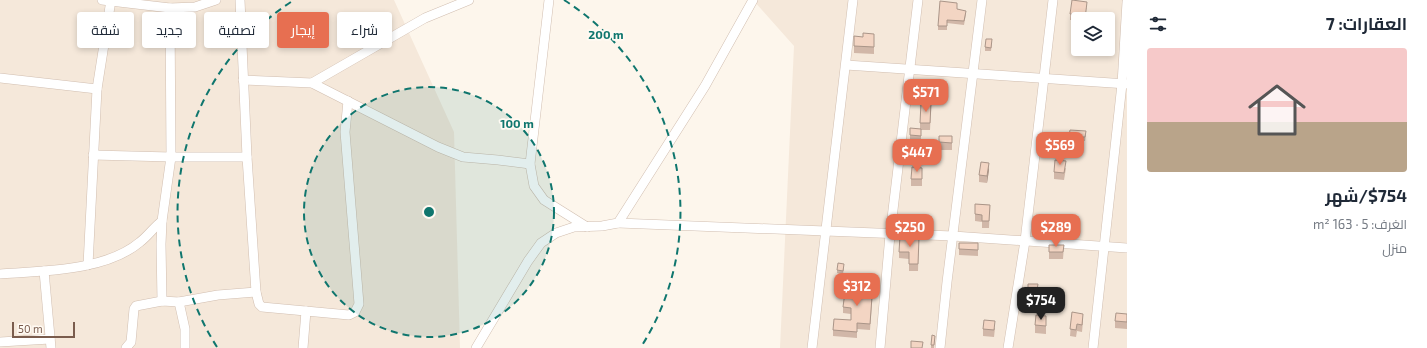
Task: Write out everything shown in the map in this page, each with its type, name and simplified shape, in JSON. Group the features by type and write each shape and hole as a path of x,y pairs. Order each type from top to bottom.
{"street":[{"path":"88,265 97,89 108,0 170,8 195,7 216,0"},
{"path":"240,0 247,156 256,292 259,304 262,307 349,315 355,312 358,304 345,132 348,101"},
{"path":"312,83 425,18 469,0"},
{"path":"549,0 530,164 534,186 544,200 587,227"},
{"path":"618,223 705,86 753,0"},
{"path":"812,348 853,0"},
{"path":"880,348 890,235 918,0"},
{"path":"940,348 982,0"},
{"path":"1008,348 1025,241 1053,0"},
{"path":"1093,348 1124,84 1127,2"},
{"path":"162,301 162,221 170,157 170,8"},
{"path":"846,65 1124,84"},
{"path":"0,78 97,89"},
{"path":"243,80 312,83 438,147 463,158 530,164"},
{"path":"93,155 170,157 247,156"},
{"path":"0,274 44,271 88,265 119,255 140,242 162,221"},
{"path":"476,348 528,261 541,243 556,233 574,227 602,226 618,223 890,235 953,236 1104,245 1127,248"},
{"path":"0,342 51,344 44,271"},
{"path":"126,348 131,342 134,309 136,306 162,301 179,302 218,295 256,292"},
{"path":"179,302 185,329 185,348"},
{"path":"303,348 306,311"}],"shaded area":[{"path":"0,0 394,0 454,132 460,348 0,348"},
{"path":"753,0 1127,0 1127,348 780,348 794,46"}],"building":[{"path":"1072,0 1087,2 1086,12 1071,12 1070,14"},
{"path":"940,1 957,3 957,9 966,11 964,21 947,20 947,26 938,26"},
{"path":"863,33 874,34 874,47 854,46 854,36 863,37"},
{"path":"986,39 992,39 991,48 985,47"},
{"path":"921,103 931,103 930,123 920,123"},
{"path":"910,128 921,129 921,136 910,135"},
{"path":"1070,130 1086,131 1085,137 1069,137"},
{"path":"939,136 952,136 952,143 939,142"},
{"path":"1055,160 1066,161 1064,173 1054,172"},
{"path":"981,162 989,163 987,176 979,175"},
{"path":"912,167 922,168 922,179 911,179"},
{"path":"975,204 990,205 989,221 982,221 982,215 975,214"},
{"path":"900,236 919,238 918,264 909,264 909,252 899,252"},
{"path":"959,243 978,243 978,250 959,249"},
{"path":"1049,245 1064,245 1063,252 1049,252"},
{"path":"838,263 844,264 843,271 837,270"},
{"path":"854,280 873,283 870,324 857,323 857,332 833,330 834,319 851,320 851,308 843,307 845,292 853,293"},
{"path":"1028,284 1038,284 1037,290 1028,290"},
{"path":"1072,312 1083,314 1082,325 1077,324 1076,330 1070,329"},
{"path":"1116,313 1127,314 1127,322 1115,321"},
{"path":"1036,315 1046,316 1046,326 1035,325"},
{"path":"984,320 995,321 994,330 983,329"},
{"path":"932,335 935,336 934,345 931,345"},
{"path":"911,341 923,342 922,348 911,348"}]}
